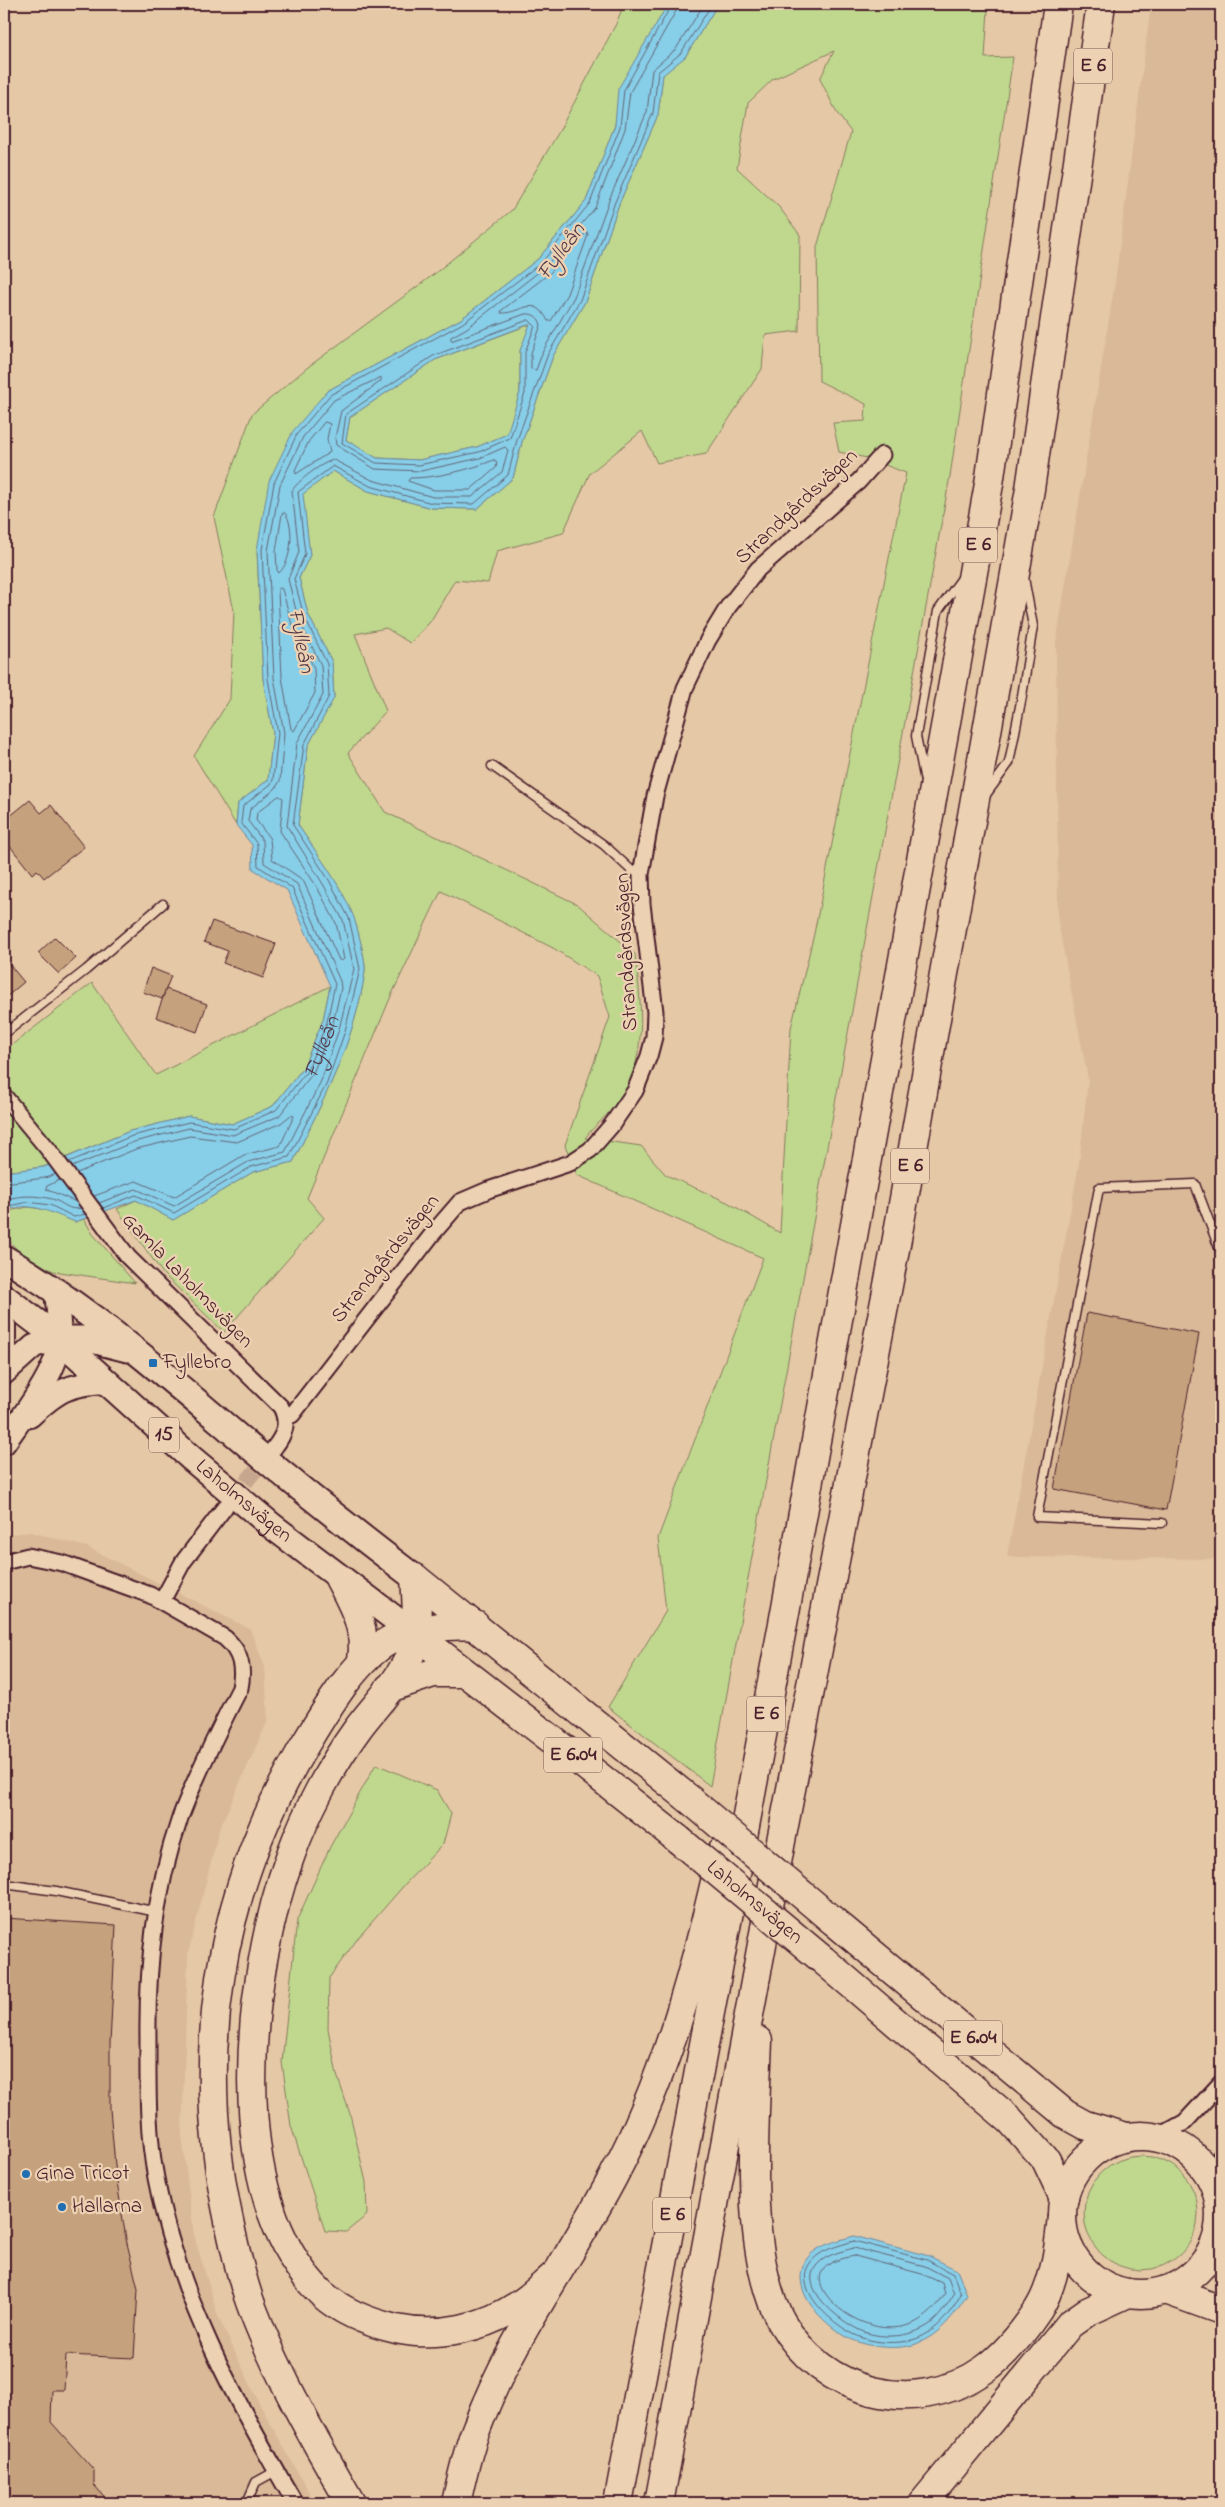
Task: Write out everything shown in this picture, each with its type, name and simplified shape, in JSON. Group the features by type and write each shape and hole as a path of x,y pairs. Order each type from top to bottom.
{"highway":[{"name":"E 6","path":"618,2503 784,1618 976,561 991,474 1058,4"},
{"name":"E 6","path":"659,2503 762,1944 896,1244 1020,550 1083,138 1101,4"},
{"path":"339,1578 360,1619 364,1641 362,1660"},
{"path":"415,1578 418,1612 415,1634 407,1663 341,1752 321,1788 291,1852 269,1926 254,2025 251,2065 258,2153 270,2205 288,2249 308,2280 324,2296 361,2318 384,2326 421,2332 467,2328 521,2304 556,2274"},
{"name":"Laholmsvägen","path":"415,1578 689,1799 1065,2114 1085,2124 1126,2137 1158,2137 1176,2144 1193,2154 1209,2173 1215,2185 1221,2212 1218,2237 1207,2260 1189,2278 1166,2290 1141,2294 1128,2293 1116,2290 1094,2279 1077,2261 1066,2240 1063,2207 1046,2160 1010,2120 679,1840 415,1634"},
{"path":"456,2503 477,2426 499,2378 556,2274 613,2177 640,2122 681,2012 707,1918 762,1652 784,1618"},
{"path":"351,2503 307,2426 252,2309 235,2249 218,2168 213,2118 213,2025 219,1982 235,1902 283,1782 309,1738 362,1660 396,1637 415,1634 439,1626 475,1625"},
{"path":"389,1688 433,1673 465,1673"},
{"path":"762,1944 756,2098 756,2216 761,2256 770,2292 778,2313 796,2343 812,2362 856,2388 902,2396 946,2388 985,2369 1023,2331 1039,2308 1056,2262 1063,2207"},
{"name":"Laholmsvägen","path":"1063,2207 1072,2176 1086,2158 1104,2145 1126,2137"},
{"name":"Laholmsvägen","path":"1166,2290 1221,2310"},
{"path":"922,2503 1070,2324 1087,2312 1128,2293"}],"main road":[{"name":"Laholmsvägen","path":"8,1261 56,1292 140,1352 361,1538 415,1578"},
{"name":"Laholmsvägen","path":"4,1297 59,1340 191,1458 339,1578 415,1634"},
{"name":"Laholmsvägen","path":"59,1340 88,1339 140,1352"}],"street":[{"name":"Strandgårdsvägen","path":"286,1416 292,1414 434,1232 460,1202 577,1158 590,1150 611,1126 635,1091 650,1056 654,1037 655,1012 640,874 655,796 683,696 708,640 728,607 758,569 859,481 882,456"},
{"name":"Gamla Laholmsvägen","path":"4,1096 48,1149 128,1257 163,1294 270,1394 286,1416"},
{"path":"7,1439 48,1375 58,1351 56,1292"},
{"path":"4,1326 4,1368"},
{"path":"4,1373 34,1346 46,1341 59,1340"},
{"path":"7,1439 45,1402 60,1392 74,1385 105,1382"},
{"path":"274,1448 281,1439 286,1427 286,1416"},
{"path":"162,1601 183,1562 225,1507"},
{"path":"4,1562 28,1556 62,1563 162,1601 225,1638 232,1644 243,1668 240,1688 181,1816 168,1860 148,1965 148,2112 156,2180 178,2260 215,2355 295,2503"},
{"path":"1158,2137 1185,2122 1221,2083"},
{"path":"1215,2185 1221,2156"}],"lane":[{"path":"492,766 604,845 631,870 640,874"},
{"path":"4,1034 86,970 163,904"},
{"path":"1162,1523 1037,1517 1099,1188 1195,1184 1221,1252"},
{"path":"4,1884 56,1891 157,1912"},
{"path":"249,2503 248,2500 256,2482 276,2471"}],"shaded area":[{"path":"1151,4 1221,4 1221,1559 1007,1557 1079,1164 1088,1079 1058,922 1056,643 1115,282"},
{"path":"31,1532 87,1547 250,1629 265,1667 268,1720 219,1830 188,1954 182,2135 194,2235 218,2316 260,2405 315,2503 4,2503 4,1535"}],"green space":[{"path":"624,4 668,4 619,89 615,125 586,201 538,259 461,319 327,391 257,550 263,679 273,733 268,780 238,803 236,825 194,756 230,699 234,611 214,517 252,414 308,367 433,275 512,210 557,135 616,24"},
{"path":"718,4 914,4 913,9 988,9 985,58 1013,57 950,476 710,1786 608,1707 666,1611 658,1538 763,1258 577,1175 565,1145 610,1017 597,976 553,948 441,891 391,996 307,1198 324,1218 224,1332 164,1275 117,1209 136,1200 173,1220 253,1172 293,1162 337,1069 361,996 365,966 353,916 342,892 298,825 308,746 334,697 332,662 308,614 299,578 310,555 302,494 333,471 368,491 432,508 477,509 513,478 522,442 553,356 585,302 619,204 658,115 663,74 685,57","holes":["834,51 820,79 837,113 851,132 817,247 819,381 866,404 865,421 833,423 839,452 867,458 906,473 814,934 791,1028 780,1233 727,1202 666,1175 641,1146 585,1138 622,1097 633,1074 640,1041 641,1024 635,954 577,904 385,812 348,753 386,711 355,634 386,628 410,643 430,622 455,580 488,583 497,551 563,533 590,473 642,431 657,463 706,454 762,369 765,335 799,331 800,235 779,207 737,168 748,103 773,79"]},
{"path":"531,324 520,351 520,392 508,434 477,447 419,460 377,458 346,440 350,417 435,360"},
{"path":"92,983 156,1075 330,986 323,1020 303,1068 273,1106 232,1124 189,1116 130,1131 43,1167 4,1172 4,1051"},
{"path":"28,1207 49,1210 75,1222 84,1219 92,1233 135,1283 53,1271 20,1253 4,1235 4,1212"},
{"path":"376,1764 437,1790 451,1814 443,1844 358,1938 329,1978 328,2029 337,2075 350,2114 366,2182 367,2215 346,2232 325,2231 291,2126 282,2062 297,1920 330,1847"},
{"path":"1141,2156 1163,2160 1181,2173 1194,2191 1198,2213 1194,2235 1181,2253 1163,2266 1141,2270 1119,2266 1101,2253 1088,2235 1084,2213 1088,2191 1101,2173 1119,2160"}],"water":[{"name":"Fylleån","path":"668,4 718,4 685,57 663,75 658,115 619,204 585,302 553,356 522,442 513,478 477,509 432,508 368,491 333,471 303,494 310,555 299,578 308,614 332,662 334,698 308,746 298,825 348,903 359,935 365,971 354,1021 337,1069 293,1162 253,1172 173,1220 136,1200 75,1222 49,1211 31,1207 13,1208 4,1212 4,1172 44,1167 130,1131 189,1116 232,1124 273,1106 303,1068 323,1020 330,986 287,890 253,869 252,845 236,825 238,803 268,780 273,733 263,679 257,550 269,481 293,431 327,391 461,319 538,259 586,201 615,125 618,89","holes":["530,324 520,351 520,392 507,434 477,447 419,460 377,458 346,440 350,417 435,360"]},
{"path":"854,2236 929,2256 957,2270 967,2295 946,2324 932,2336 916,2344 899,2347 880,2347 852,2340 819,2316 806,2297 801,2277 803,2266 807,2259 818,2249 832,2242"}],"building":[{"path":"30,800 41,813 51,805 84,847 44,878 37,870 32,874 6,841 10,837 4,830 4,821"},
{"path":"212,921 276,944 263,978 223,963 228,951 204,942"},
{"path":"55,937 76,958 59,974 38,953"},
{"path":"4,958 24,982 4,999"},
{"path":"151,968 171,976 162,999 143,992"},
{"path":"166,989 207,1004 197,1032 156,1017"},
{"path":"1087,1313 1199,1334 1166,1510 1054,1489"},
{"name":"Hallarna","path":"4,1918 116,1925 110,2044 110,2109 116,2176 126,2239 138,2289 134,2358 66,2355 64,2390 52,2390 51,2422 94,2470 94,2485 110,2503 4,2503"}],"tunnel":[{"path":"231,1500 269,1454"}],"place":[{"name":"Fyllebro","path":"153,1363"},
{"name":"Gina Tricot","path":"26,2174"},
{"name":"Hallarna","path":"62,2207"}]}
